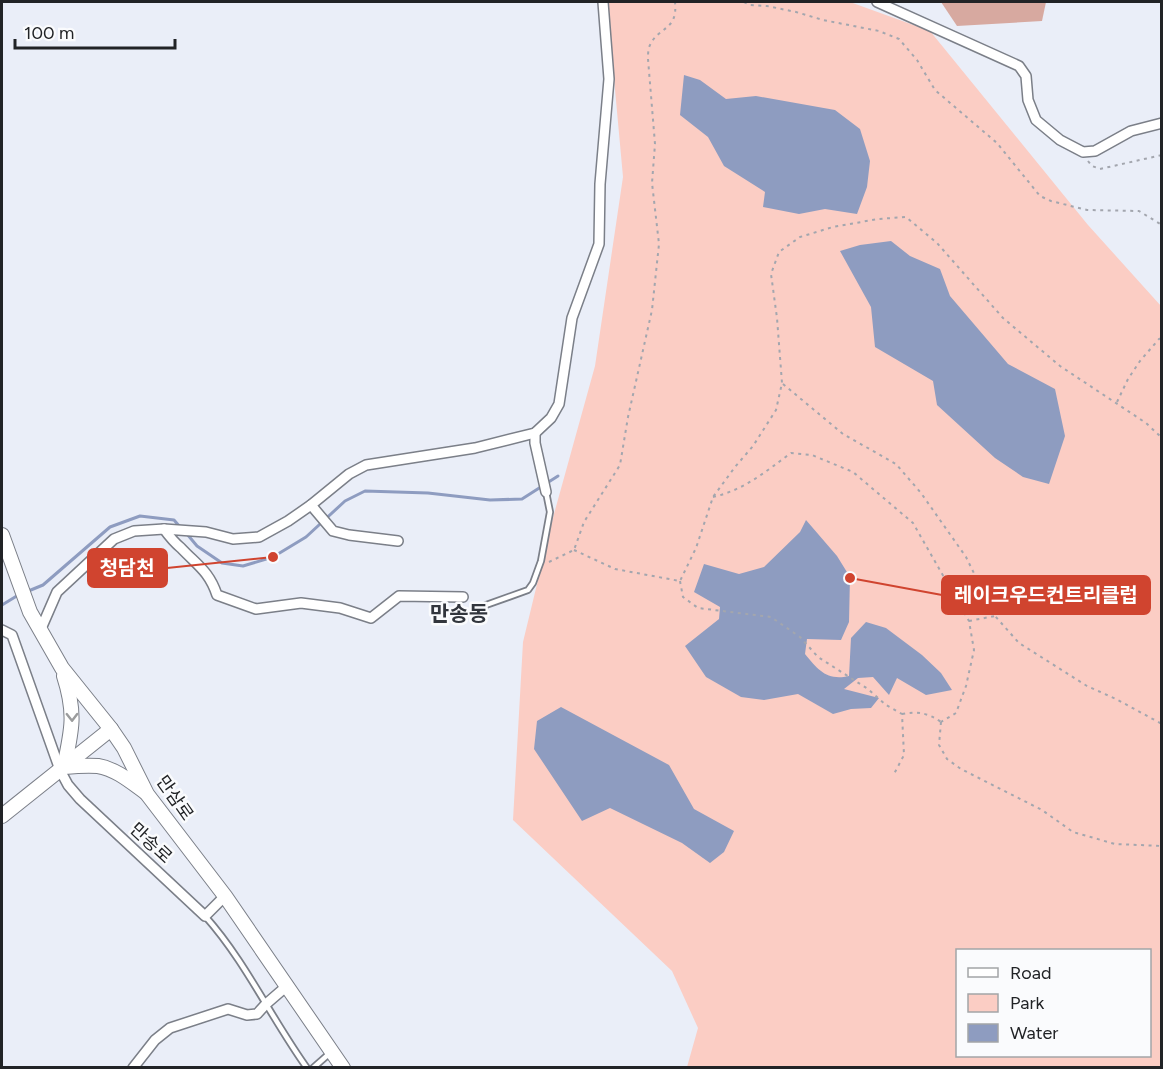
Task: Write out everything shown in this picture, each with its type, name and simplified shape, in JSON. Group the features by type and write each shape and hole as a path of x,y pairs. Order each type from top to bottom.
{"street":[{"path":"40,631 57,592 114,539 134,531 164,530 206,532 233,539 259,537 288,520 349,474 366,465 475,448 535,433 551,418 559,404 572,318 599,244 600,184 609,79 603,2"},
{"path":"877,2 1019,66 1026,76 1028,100 1036,120 1059,140 1083,152 1095,151 1131,131 1161,123"},
{"path":"535,433 535,443 546,492"},
{"path":"310,505 333,531 350,536 398,541"},
{"path":"164,530 212,581 217,595 256,609 301,603 340,608 371,618 399,596 463,597"},
{"name":"만삼로","path":"2,535 30,612 62,668 111,729 124,748 147,794 225,896 343,1068"},
{"name":"만송로","path":"2,630 12,635 69,785 80,799 205,916"},
{"path":"62,668 72,710 72,725 62,768"},
{"path":"2,816 111,729"},
{"path":"62,768 97,766 107,768 147,794"},
{"path":"205,916 225,896"},
{"path":"133,1068 155,1040 170,1028 228,1009 257,1014 288,985"}],"lane":[{"path":"486,604 528,590 533,583 541,561 550,512 546,492"},
{"name":"만송로","path":"205,916 239,958 307,1068"},
{"path":"314,1068 332,1051"}],"path":[{"path":"541,561 551,562 574,550 584,522 620,465 628,417 652,310 659,244 652,183 655,144 648,59 650,45 674,18 675,2"},
{"path":"744,2 879,31 899,39 935,90 997,143 1040,196 1087,210 1139,211 1161,225"},
{"path":"1083,152 1092,166 1100,169 1161,155"},
{"path":"941,722 930,714 915,711 902,714 886,705 868,689 818,657 800,637 771,617 698,608 683,597 680,581 696,548 713,497 753,446 776,410 782,383 771,274 779,252 800,237 833,227 878,219 906,217 937,243 1003,318 1060,366 1117,402 1146,423 1161,438"},
{"path":"1117,402 1140,361 1161,338"},
{"path":"782,383 843,434 896,464 966,556 995,616 1019,643 1087,686 1161,724"},
{"path":"713,497 727,494 752,482 790,453 812,455 853,472 913,523 969,621 974,650 966,686 956,713 941,722"},
{"path":"574,550 615,569 680,581"},
{"path":"969,621 995,616"},
{"path":"894,774 904,755 902,714"},
{"path":"941,722 939,745 947,759 961,769 1042,810 1073,832 1116,844 1161,846"}],"green space":[{"path":"607,2 850,2 930,31 1088,225 1161,306 1161,1067 687,1067 698,1028 672,971 513,820 523,642 554,514 595,366 623,177"}],"shaded area":[{"path":"941,2 1046,2 1042,21 957,26"}],"water":[{"path":"684,75 700,80 726,99 756,96 835,110 860,129 870,161 867,187 857,214 825,209 799,214 763,207 765,192 724,166 708,137 680,115"},
{"path":"891,241 910,256 940,269 950,296 1008,364 1055,389 1065,436 1049,484 1023,477 995,458 937,405 933,381 875,347 871,307 840,251 860,245"},
{"path":"806,520 837,556 850,577 849,622 841,640 807,639 805,654 810,660 824,673 835,677 849,676 851,638 866,622 886,628 922,655 941,673 952,690 926,695 897,678 889,695 873,677 858,678 844,689 879,698 871,708 851,709 833,714 798,694 764,700 741,697 706,677 685,646 719,619 720,607 694,592 704,564 739,574 764,567 800,532"},
{"path":"561,707 669,765 694,809 734,831 724,852 710,863 682,843 610,808 582,821 534,749 537,721"}],"waterway":[{"path":"187,534 197,546 222,563 243,566 273,557 306,537 345,501 365,491 428,493 490,500 522,499 558,476"},
{"path":"26,592 43,585 110,527 140,516 174,520 180,527"},
{"path":"2,605 20,594"}],"place":[{"name":"청담천","path":"273,557"},
{"name":"레이크우드컨트리클럽","path":"850,578"}],"district":[{"name":"만송동","path":"459,613"}]}
